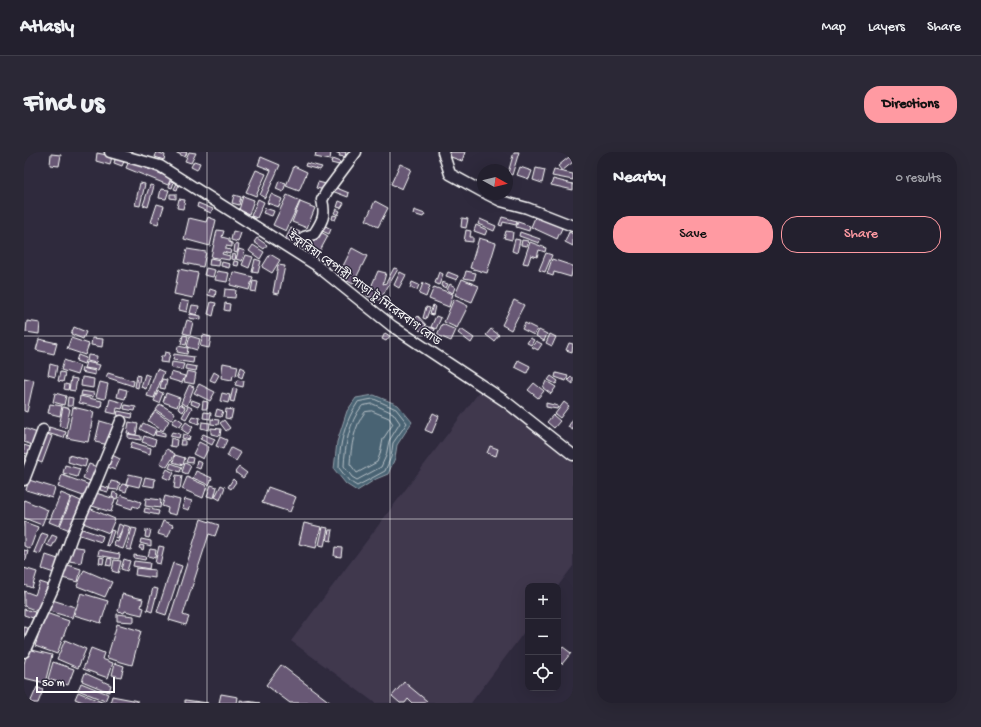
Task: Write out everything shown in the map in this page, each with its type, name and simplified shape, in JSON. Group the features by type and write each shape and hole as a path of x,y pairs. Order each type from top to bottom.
{"street":[{"name":"ইকুরিয়া বেপারী পাড়া টু মিরেরবাগ রোড","path":"110,152 160,166 316,265 392,326 505,402 573,455"},
{"path":"304,238 314,234 325,211 322,200 356,152"},
{"path":"443,152 450,174 477,189"},
{"path":"499,200 527,208 573,226"},
{"path":"24,652 55,584 72,536 121,421"},
{"path":"24,480 43,430"}],"shaded area":[{"path":"480,391 573,461 573,566 560,583 525,583 525,631 471,703 375,703 291,641"}],"water":[{"path":"374,395 398,405 412,422 397,445 395,458 388,474 376,479 357,491 346,484 334,469 337,442 347,411 356,398"}],"building":[{"path":"157,152 165,155 164,160 155,157"},
{"path":"175,152 187,152 185,157"},
{"path":"189,152 196,153 191,163 185,161"},
{"path":"316,152 331,152 330,160 315,157"},
{"path":"335,152 346,152 345,157 339,156 340,154"},
{"path":"449,152 465,152 462,161 448,156"},
{"path":"514,152 519,152 513,172 513,164 511,164"},
{"path":"97,153 112,156 110,165 96,161"},
{"path":"51,154 61,155 59,166 50,165"},
{"path":"116,156 125,159 122,166 114,163"},
{"path":"261,157 280,165 265,198 260,195 271,170 258,165"},
{"path":"569,157 573,162 562,171 558,166"},
{"path":"332,159 340,162 339,165 331,163"},
{"path":"129,161 171,178 168,185 126,168"},
{"path":"194,161 200,163 197,170 191,167"},
{"path":"306,163 322,167 320,170 305,166"},
{"path":"400,164 411,169 402,189 391,184"},
{"path":"294,166 307,172 299,191 286,186"},
{"path":"520,167 532,171 529,179 517,175"},
{"path":"536,168 545,170 542,183 533,180"},
{"path":"256,170 266,174 256,196 246,192"},
{"path":"554,170 573,174 573,180 552,176"},
{"path":"553,179 573,184 573,190 551,185"},
{"path":"170,181 174,182 172,188 169,187"},
{"path":"279,181 286,183 283,192 276,189"},
{"path":"318,182 326,184 325,190 316,188"},
{"path":"140,183 145,184 140,206 135,205"},
{"path":"177,183 179,184 177,190 174,189"},
{"path":"150,185 154,186 148,207 143,205"},
{"path":"334,187 349,193 348,197 332,191"},
{"path":"161,189 169,190 166,199 159,198"},
{"path":"170,194 176,194 176,199 170,198"},
{"path":"271,194 282,199 279,207 267,203"},
{"path":"234,195 241,197 239,205 232,203"},
{"path":"287,195 300,201 286,231 273,225"},
{"path":"243,196 254,200 249,214 239,210"},
{"path":"179,199 185,200 183,209 177,208"},
{"path":"258,199 264,202 257,218 251,216"},
{"path":"339,201 344,203 341,208 337,207"},
{"path":"375,201 388,208 378,227 366,220"},
{"path":"300,202 315,208 307,228 292,222"},
{"path":"198,203 213,209 211,213 197,207"},
{"path":"157,204 164,206 158,224 151,222"},
{"path":"265,208 274,211 272,216 263,213"},
{"path":"336,209 340,211 338,215 334,213"},
{"path":"414,210 425,214 423,217 413,214"},
{"path":"333,215 337,216 335,220 332,219"},
{"path":"536,215 563,226 557,239 531,227"},
{"path":"208,217 216,220 210,246 184,239 189,218 206,222"},
{"path":"502,217 517,221 516,225 503,222 502,226 499,225"},
{"path":"462,218 468,219 466,228 461,227"},
{"path":"480,219 496,226 494,231 478,224"},
{"path":"518,222 530,226 529,231 516,227"},
{"path":"322,224 331,229 329,234 320,230"},
{"path":"476,225 487,230 485,235 474,231"},
{"path":"291,228 304,234 298,246 285,240"},
{"path":"217,230 224,231 222,237 229,239 229,242 232,243 232,247 226,246 226,249 231,250 230,254 223,252 222,254 230,256 229,260 211,257"},
{"path":"466,230 471,231 470,237 473,237 473,242 464,241"},
{"path":"233,231 241,233 238,242 231,240"},
{"path":"319,231 328,236 316,258 302,250 309,237 315,240"},
{"path":"506,231 513,232 512,240 504,238"},
{"path":"520,232 540,239 539,243 519,236"},
{"path":"569,232 573,234 573,246 565,242"},
{"path":"257,238 267,245 264,249 254,242"},
{"path":"479,238 496,243 487,273 470,268"},
{"path":"515,239 520,240 517,253 512,251"},
{"path":"522,240 528,241 527,246 521,245"},
{"path":"530,242 546,248 545,252 539,250 537,257 531,255 528,264 523,263"},
{"path":"235,244 239,245 237,253 234,252"},
{"path":"253,245 264,252 260,259 249,251"},
{"path":"352,248 367,256 353,284 338,276"},
{"path":"187,249 206,252 203,267 184,263"},
{"path":"239,249 245,251 242,261 236,259"},
{"path":"546,253 552,255 545,272 539,270"},
{"path":"232,254 236,255 235,260 231,259"},
{"path":"270,254 280,260 272,273 262,267"},
{"path":"246,255 253,257 249,268 242,265"},
{"path":"210,258 220,260 219,266 209,265"},
{"path":"255,259 261,261 258,273 252,272"},
{"path":"552,259 573,266 571,277 554,272 553,276 547,274"},
{"path":"234,261 239,262 238,266 233,265"},
{"path":"222,262 230,264 229,268 221,266"},
{"path":"278,265 285,266 279,294 273,293"},
{"path":"206,268 215,270 213,277 204,275"},
{"path":"394,268 398,269 380,300 367,296 378,271 386,273 383,284 386,283"},
{"path":"179,269 198,273 193,298 174,294"},
{"path":"217,271 229,273 227,282 215,280"},
{"path":"466,271 476,273 474,280 464,278"},
{"path":"233,272 253,277 249,290 230,285"},
{"path":"400,272 406,275 399,288 394,285"},
{"path":"439,272 443,274 439,285 435,283"},
{"path":"448,272 458,276 457,280 446,276"},
{"path":"462,279 479,286 472,302 455,295"},
{"path":"253,281 258,282 256,292 251,291"},
{"path":"412,282 419,285 417,290 410,288"},
{"path":"442,282 448,284 446,288 441,286"},
{"path":"423,283 430,286 426,297 419,294"},
{"path":"450,284 455,287 453,293 447,290"},
{"path":"434,287 453,294 449,307 429,299"},
{"path":"210,289 216,291 215,297 208,295"},
{"path":"225,289 236,290 235,298 224,297"},
{"path":"454,299 468,306 457,328 444,322"},
{"path":"181,300 189,302 187,312 179,310"},
{"path":"514,300 524,305 511,330 502,325"},
{"path":"211,302 216,303 213,316 208,314"},
{"path":"225,303 230,304 229,311 224,310"},
{"path":"192,305 199,306 197,315 190,313"},
{"path":"433,305 435,306 433,315 430,314"},
{"path":"426,307 430,308 426,319 423,318"},
{"path":"190,314 201,316 201,320 189,318"},
{"path":"418,316 426,325 420,331 412,322"},
{"path":"436,316 441,318 436,329 431,327"},
{"path":"187,320 193,322 190,335 183,333"},
{"path":"27,321 40,323 39,334 26,332"},
{"path":"525,323 537,329 534,335 522,329"},
{"path":"442,324 456,330 451,341 437,335"},
{"path":"426,326 435,329 433,334 425,332"},
{"path":"74,327 86,332 83,339 71,334"},
{"path":"461,329 474,338 471,343 458,333"},
{"path":"491,329 499,335 494,341 486,335"},
{"path":"539,330 547,334 544,341 536,336"},
{"path":"385,333 390,336 386,341 382,339"},
{"path":"550,334 556,337 552,346 546,343"},
{"path":"183,335 188,336 186,345 181,344"},
{"path":"203,335 211,337 209,348 200,346"},
{"path":"190,336 200,339 197,350 187,347"},
{"path":"71,338 89,344 85,355 67,349"},
{"path":"92,338 103,339 102,347 91,345"},
{"path":"530,338 534,340 531,345 527,343"},
{"path":"39,339 57,343 54,354 36,350"},
{"path":"536,341 542,344 538,350 532,347"},
{"path":"569,343 573,344 572,352 566,350"},
{"path":"178,346 188,348 187,354 177,352"},
{"path":"165,352 170,353 168,363 160,362 161,356 164,356"},
{"path":"174,354 194,357 193,363 173,360"},
{"path":"78,355 86,358 84,364 76,361"},
{"path":"88,355 97,356 96,363 87,361"},
{"path":"64,360 80,366 77,375 61,370"},
{"path":"518,360 530,366 527,373 515,367"},
{"path":"86,362 100,365 98,370 84,368"},
{"path":"172,362 184,364 182,370 171,368"},
{"path":"223,363 238,366 236,376 233,375 232,380 221,378"},
{"path":"50,364 57,366 55,377 48,375"},
{"path":"186,365 197,367 196,371 185,369"},
{"path":"241,367 245,369 242,378 238,376"},
{"path":"82,368 95,371 95,375 81,372"},
{"path":"157,369 164,372 154,398 147,396"},
{"path":"187,371 196,373 194,384 184,382"},
{"path":"60,372 65,373 63,382 58,381"},
{"path":"171,372 185,376 182,383 169,379"},
{"path":"214,372 219,375 215,382 210,380"},
{"path":"108,373 134,381 133,386 106,377"},
{"path":"556,373 568,376 566,381 555,377"},
{"path":"145,374 150,376 146,389 141,387"},
{"path":"137,375 140,376 138,388 135,387"},
{"path":"551,376 558,381 556,384 548,380"},
{"path":"82,377 94,379 93,388 81,386"},
{"path":"571,377 573,378 573,384 568,380"},
{"path":"24,378 34,380 27,412 24,411"},
{"path":"71,378 77,379 75,391 69,390"},
{"path":"162,379 167,380 165,389 160,388"},
{"path":"237,380 244,381 243,387 235,385"},
{"path":"546,381 556,387 551,394 543,388"},
{"path":"100,382 108,384 105,399 96,397"},
{"path":"534,383 544,391 538,398 528,390"},
{"path":"65,384 69,385 68,390 64,389"},
{"path":"199,384 215,392 210,401 194,393"},
{"path":"189,385 194,387 187,406 181,403"},
{"path":"119,388 127,390 125,399 117,397"},
{"path":"233,388 237,389 234,402 230,401"},
{"path":"82,391 94,393 93,397 81,395"},
{"path":"158,391 163,393 159,403 154,401"},
{"path":"55,393 66,396 64,405 53,402"},
{"path":"166,393 180,398 177,407 163,402"},
{"path":"222,393 230,395 228,403 220,401"},
{"path":"80,396 102,401 101,408 79,403"},
{"path":"68,397 73,398 72,406 67,406"},
{"path":"110,399 124,403 122,409 117,408 116,414 107,412"},
{"path":"192,400 200,403 198,407 191,404"},
{"path":"203,401 208,402 207,409 202,409"},
{"path":"564,402 569,406 560,418 555,414"},
{"path":"546,403 558,406 557,409 546,407"},
{"path":"50,404 62,406 60,416 48,413"},
{"path":"160,404 175,413 171,420 156,410"},
{"path":"180,404 185,407 183,412 178,409"},
{"path":"125,405 136,407 135,411 124,409"},
{"path":"188,406 192,408 186,419 182,417"},
{"path":"63,407 70,409 66,428 59,426"},
{"path":"73,407 94,412 88,442 67,438"},
{"path":"217,409 223,411 221,417 215,416"},
{"path":"226,409 233,410 231,419 225,418"},
{"path":"118,411 133,414 132,418 117,415"},
{"path":"155,411 169,421 163,431 148,421"},
{"path":"204,412 211,413 210,419 203,418"},
{"path":"433,413 439,416 432,433 425,430"},
{"path":"553,415 560,421 554,428 547,422"},
{"path":"192,416 200,418 199,424 190,421"},
{"path":"176,417 183,422 180,427 172,423"},
{"path":"211,419 219,420 218,425 211,424"},
{"path":"573,419 573,430 568,427"},
{"path":"224,420 230,428 226,431 220,423"},
{"path":"100,421 114,425 109,445 95,442"},
{"path":"129,422 138,424 136,435 127,433"},
{"path":"186,422 193,427 188,434 181,429"},
{"path":"202,422 210,423 209,430 201,428"},
{"path":"143,423 156,429 153,436 140,429"},
{"path":"49,427 66,432 64,438 47,433"},
{"path":"24,428 40,434 35,446 24,442"},
{"path":"211,428 221,429 220,436 211,434"},
{"path":"156,431 165,433 165,437 155,435"},
{"path":"172,432 180,434 179,438 170,436"},
{"path":"45,433 52,436 42,463 35,460"},
{"path":"128,434 141,436 141,440 128,438"},
{"path":"183,434 190,436 189,440 182,438"},
{"path":"203,434 215,439 212,445 200,439"},
{"path":"144,436 156,440 154,446 142,442"},
{"path":"220,437 227,440 223,449 216,446"},
{"path":"171,438 177,440 176,447 170,446"},
{"path":"181,440 185,440 185,445 180,445"},
{"path":"132,442 151,448 150,454 130,448"},
{"path":"199,442 209,447 203,459 193,454"},
{"path":"24,445 33,448 31,455 24,453"},
{"path":"490,446 498,449 496,456 487,453"},
{"path":"231,448 241,453 236,461 227,456"},
{"path":"167,449 175,454 167,467 160,463"},
{"path":"110,454 120,459 115,470 105,466"},
{"path":"24,455 28,457 24,468"},
{"path":"69,455 87,460 85,467 68,462"},
{"path":"175,455 185,458 183,465 173,462"},
{"path":"188,457 193,458 192,463 186,462"},
{"path":"197,461 202,463 200,469 195,467"},
{"path":"171,463 182,467 180,472 169,468"},
{"path":"185,463 191,466 187,474 182,472"},
{"path":"89,464 100,468 94,483 83,478"},
{"path":"65,465 80,469 77,477 63,473"},
{"path":"239,467 247,473 243,478 235,472"},
{"path":"167,469 174,473 170,480 163,477"},
{"path":"196,471 212,478 209,485 193,478"},
{"path":"129,474 142,477 139,487 126,484"},
{"path":"62,475 90,485 86,497 58,487"},
{"path":"176,475 182,476 180,489 174,488"},
{"path":"145,477 155,479 154,487 143,485"},
{"path":"187,477 207,486 203,498 182,489"},
{"path":"233,479 236,482 231,489 228,487"},
{"path":"29,480 55,488 52,498 26,490"},
{"path":"111,481 120,483 118,490 109,489"},
{"path":"122,484 128,485 126,492 120,490"},
{"path":"211,485 217,487 214,498 207,496"},
{"path":"221,485 225,487 220,500 215,497"},
{"path":"101,486 109,488 108,492 100,490"},
{"path":"268,487 296,497 290,512 262,503"},
{"path":"113,492 118,494 117,499 112,497"},
{"path":"61,493 71,497 59,526 49,522"},
{"path":"96,493 115,499 111,512 92,506"},
{"path":"121,495 141,502 139,508 133,506 132,509 117,504"},
{"path":"165,496 180,500 176,515 167,513 168,508 162,506"},
{"path":"72,497 83,502 72,531 60,526"},
{"path":"146,498 161,500 160,508 145,506"},
{"path":"185,499 192,501 189,510 182,508"},
{"path":"24,500 48,510 42,525 24,518"},
{"path":"89,508 115,519 109,533 83,523"},
{"path":"145,508 159,511 158,515 144,512"},
{"path":"201,519 219,525 215,536 209,534 183,615 189,617 186,625 169,620"},
{"path":"163,521 173,525 168,537 158,534"},
{"path":"24,522 38,527 30,549 24,546"},
{"path":"304,523 321,527 316,548 299,544"},
{"path":"119,524 123,526 118,539 115,538"},
{"path":"124,525 131,527 123,549 114,546 115,541 118,542"},
{"path":"323,527 328,528 324,546 319,545"},
{"path":"79,528 103,536 101,542 77,534"},
{"path":"132,528 137,529 131,550 126,549"},
{"path":"111,530 114,531 109,546 106,545"},
{"path":"146,530 151,531 149,538 145,537"},
{"path":"329,530 333,530 331,541 327,540"},
{"path":"42,533 48,535 40,554 34,552"},
{"path":"52,535 57,537 52,547 47,545"},
{"path":"141,539 151,541 151,546 140,543"},
{"path":"140,545 144,546 143,550 139,548"},
{"path":"71,546 84,548 81,563 69,561"},
{"path":"159,546 164,547 160,564 155,563"},
{"path":"335,547 342,548 341,557 334,556"},
{"path":"150,549 156,550 155,558 148,556"},
{"path":"24,550 28,551 26,560 24,560"},
{"path":"99,550 120,554 119,559 98,555"},
{"path":"46,555 61,560 57,574 42,569"},
{"path":"134,555 146,557 145,560 134,558"},
{"path":"100,557 104,558 103,564 99,563"},
{"path":"108,558 112,559 111,566 106,565"},
{"path":"124,559 130,561 127,571 121,569"},
{"path":"114,560 121,561 118,573 112,571"},
{"path":"134,561 150,563 149,569 133,566"},
{"path":"173,563 182,566 166,615 157,612"},
{"path":"65,564 81,569 78,582 62,578"},
{"path":"24,568 37,572 32,588 24,585"},
{"path":"136,568 155,570 155,578 135,575"},
{"path":"84,570 112,582 105,597 77,586"},
{"path":"40,582 49,585 40,612 24,606 24,591 35,595"},
{"path":"153,588 158,589 152,612 147,610"},
{"path":"81,593 108,601 101,623 74,615"},
{"path":"122,594 143,599 141,607 144,608 142,615 118,611"},
{"path":"49,599 75,607 72,618 46,610"},
{"path":"24,609 35,612 33,618 24,615"},
{"path":"46,613 69,621 57,654 35,646"},
{"path":"117,614 134,616 134,622 117,621"},
{"path":"117,624 141,631 132,665 107,658"},
{"path":"24,627 31,629 28,636 24,634"},
{"path":"65,640 86,649 78,668 57,659"},
{"path":"563,647 571,653 562,664 561,663 561,650"},
{"path":"91,648 104,653 102,659 113,663 108,678 83,669"},
{"path":"28,649 52,655 45,683 24,678 24,664"},
{"path":"53,662 74,669 68,685 48,679"},
{"path":"115,663 124,666 121,677 112,675"},
{"path":"281,665 331,703 290,703 266,685"},
{"path":"85,673 111,685 109,692 82,681"},
{"path":"404,682 427,701 425,703 412,703 408,699 405,703 400,703 392,696"},
{"path":"81,683 108,694 105,701 78,690"},
{"path":"37,687 43,690 38,703 30,703"},
{"path":"78,692 104,703 85,703 75,699"},
{"path":"221,694 238,697 237,703 219,703"},
{"path":"112,696 138,701 138,703 110,703"},
{"path":"185,700 208,703 185,703"},
{"path":"240,700 260,703 240,703"}]}
